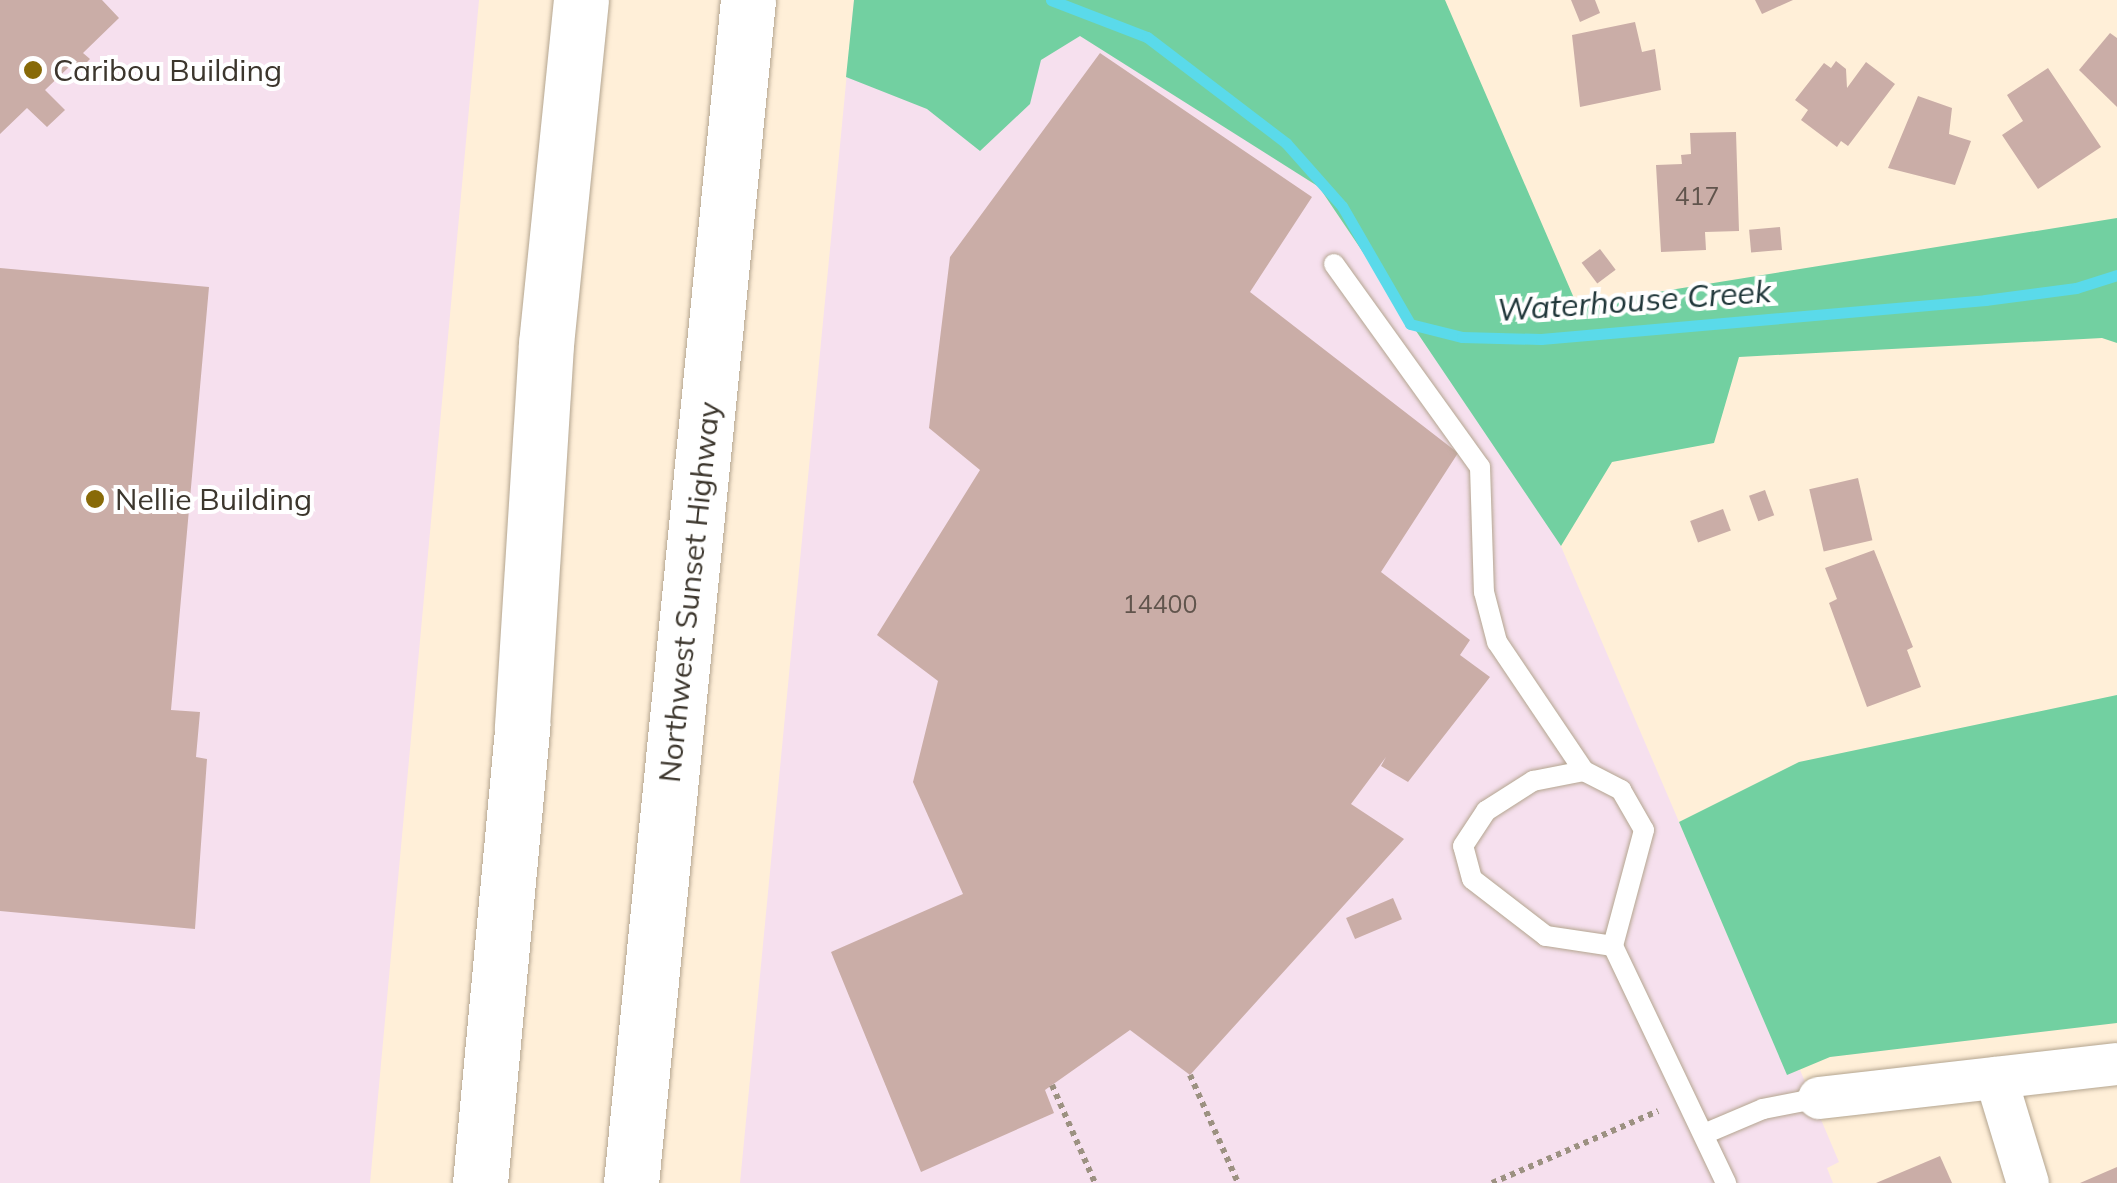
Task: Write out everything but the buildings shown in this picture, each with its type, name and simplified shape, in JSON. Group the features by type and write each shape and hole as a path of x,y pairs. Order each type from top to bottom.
{"highway":[{"path":"480,1183 522,726 546,344 581,0"},
{"name":"Northwest Sunset Highway","path":"631,1183 748,0"}],"street":[{"path":"1819,1098 2117,1064"},
{"path":"1996,1078 2028,1183"}],"lane":[{"path":"1334,264 1480,467 1484,592 1498,642 1584,771 1621,790 1644,830 1613,946 1726,1183"},
{"path":"1584,771 1534,781 1486,811 1462,846 1472,878 1546,936 1613,946"},
{"path":"1704,1134 1763,1109 1819,1098"}],"path":[{"path":"1190,1075 1238,1183"},
{"path":"1052,1085 1094,1183"},
{"path":"1492,1183 1658,1111"}],"shaded area":[{"path":"0,0 479,0 370,1183 0,1183"},
{"path":"854,0 1327,0 1787,1074 1800,1070 1839,1162 1827,1168 1833,1183 740,1183"}],"green space":[{"path":"854,0 1445,0 1577,305 2117,218 2117,343 2102,338 1739,357 1714,443 1612,462 1561,546 1319,187 1080,36 1041,60 1030,104 980,151 927,109 846,77"},
{"path":"2117,695 2117,1023 1830,1057 1787,1075 1679,822 1799,762"}],"waterway":[{"name":"Waterhouse Creek","path":"1051,0 1147,37 1286,143 1342,206 1410,324 1462,337 1541,339 1985,300 2076,288 2117,275"}],"place":[{"name":"Caribou Building","path":"33,70"},
{"name":"Nellie Building","path":"95,499"}]}
